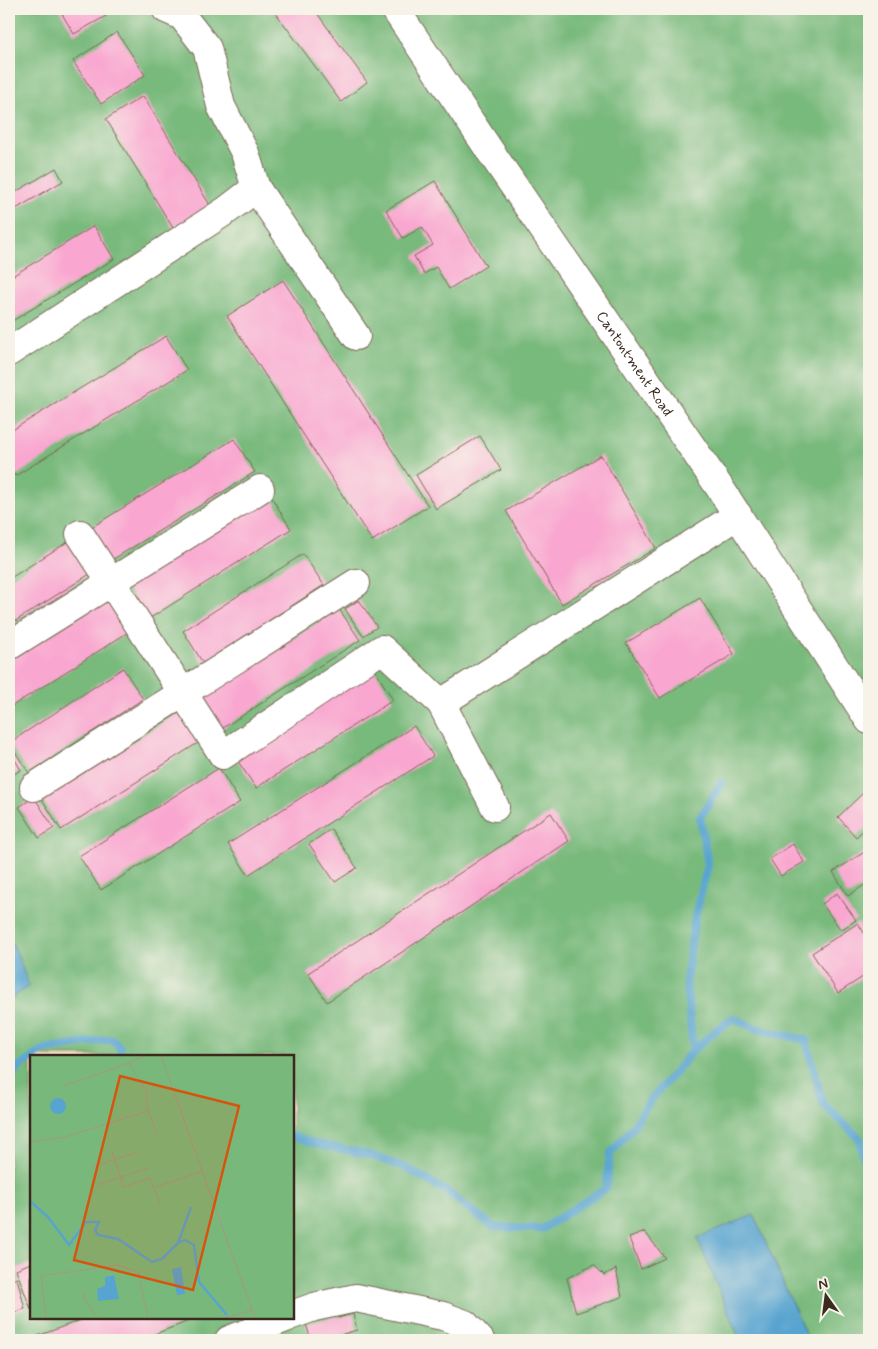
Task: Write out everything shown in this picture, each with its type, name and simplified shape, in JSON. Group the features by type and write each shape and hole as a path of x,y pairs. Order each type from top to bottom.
{"street":[{"path":"166,9 182,16 207,48 221,106 245,153 256,188 356,336"},
{"name":"Cantontment Road","path":"395,9 738,515 869,720"},
{"path":"9,352 211,220 256,188"},
{"path":"9,646 260,489"},
{"path":"441,703 738,515"},
{"path":"80,534 223,755 382,649 441,703 495,807"},
{"path":"34,787 356,583"},
{"path":"294,1314 314,1307 356,1298 443,1316 466,1324 480,1340"},
{"path":"229,1340 283,1319"}],"green space":[{"path":"9,9 869,9 869,1340 9,1340"}],"water":[{"path":"9,937 29,986 9,1000"},
{"path":"754,1215 808,1340 740,1340 697,1238"}],"building":[{"path":"59,9 102,9 106,16 74,34"},
{"path":"273,9 314,9 367,82 341,102"},
{"path":"117,32 145,75 101,104 73,61"},
{"path":"143,96 210,205 173,228 106,119"},
{"path":"56,168 63,181 9,213 9,196"},
{"path":"435,181 486,266 449,289 436,267 424,274 414,256 433,245 422,227 403,238 386,210"},
{"path":"94,226 114,259 9,323 9,278"},
{"path":"283,280 428,506 372,541 227,316"},
{"path":"166,336 187,370 15,476 9,466 9,432"},
{"path":"480,436 501,470 436,509 416,475"},
{"path":"234,439 255,472 107,563 87,530"},
{"path":"601,455 656,548 562,604 506,511"},
{"path":"270,495 291,529 147,620 126,586"},
{"path":"72,539 93,572 9,625 9,579"},
{"path":"303,554 324,585 203,663 183,631"},
{"path":"109,598 130,631 9,708 9,661"},
{"path":"700,598 734,654 660,698 626,643"},
{"path":"359,600 377,627 363,636 345,609"},
{"path":"339,609 360,640 218,731 198,700"},
{"path":"123,668 143,699 29,773 9,743"},
{"path":"374,669 393,700 256,788 235,757"},
{"path":"182,711 201,741 61,830 42,799"},
{"path":"414,726 433,756 248,875 228,844"},
{"path":"11,753 21,770 9,777 9,755"},
{"path":"219,768 240,802 101,890 79,856"},
{"path":"864,792 869,798 869,825 856,837 838,817"},
{"path":"34,797 54,828 39,838 19,807"},
{"path":"551,813 569,841 327,1002 308,973"},
{"path":"331,829 357,868 335,882 309,844"},
{"path":"793,844 804,862 781,876 770,859"},
{"path":"866,851 869,856 869,882 848,896 833,872"},
{"path":"837,893 856,920 841,930 822,904"},
{"path":"858,923 869,941 869,973 838,993 812,953"},
{"path":"645,1232 665,1258 641,1269 629,1238"},
{"path":"30,1263 30,1307 16,1269"},
{"path":"594,1265 604,1275 616,1269 622,1297 576,1313 567,1278"},
{"path":"17,1278 25,1309 9,1314 9,1281"},
{"path":"353,1314 357,1330 343,1334 344,1340 311,1340 306,1324"},
{"path":"83,1319 188,1319 189,1321 139,1340 27,1340"}],"waterway":[{"path":"294,1137 317,1144 370,1155 406,1168 446,1191 493,1227 542,1229 606,1188 610,1154 633,1127 652,1098 693,1050 686,981 695,917 708,865 700,818 721,783"},
{"path":"693,1050 733,1018 757,1029 806,1040 823,1104 860,1139 869,1187"},
{"path":"36,1055 44,1050 111,1039 120,1047 120,1055"},
{"path":"9,1084 17,1068 30,1060"}]}
